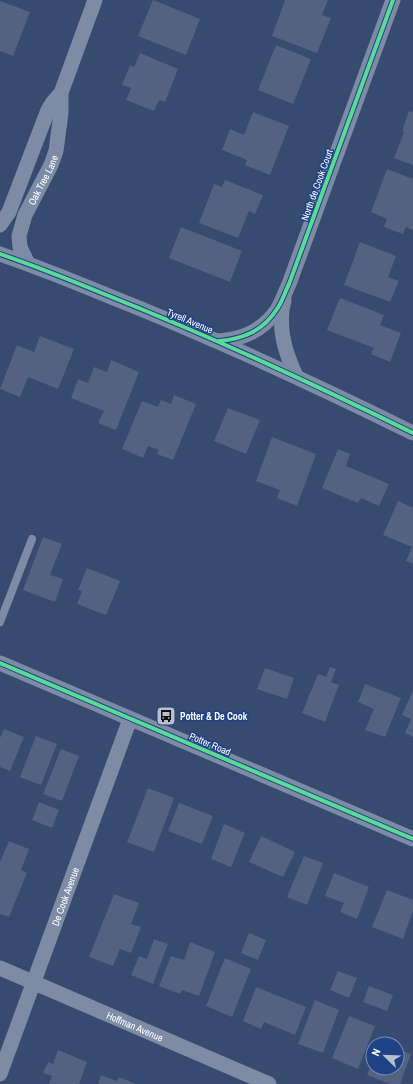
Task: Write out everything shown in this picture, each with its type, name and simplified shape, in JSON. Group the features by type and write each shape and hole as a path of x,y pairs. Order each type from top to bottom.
{"street":[{"name":"Oak Tree Lane","path":"28,264 20,247 20,236 25,215 51,165 56,150 61,113 61,93 95,0"},
{"name":"North de Cook Court","path":"218,341 236,340 249,334 260,327 278,309 289,284 393,0"},
{"name":"Oak Tree Lane","path":"0,225 10,212 48,110 61,93"},
{"name":"Tyrell Avenue","path":"0,254 218,341 296,376 413,433"},
{"name":"North de Cook Court","path":"289,284 282,308 281,324 283,340 296,376"},
{"name":"Potter Road","path":"0,663 413,839"},
{"name":"De Cook Avenue","path":"0,1074 130,719"},
{"name":"Hoffman Avenue","path":"0,968 269,1084"}],"lane":[{"path":"0,622 32,539"}],"building":[{"path":"153,0 200,19 186,55 138,36"},
{"path":"285,0 328,0 322,15 331,18 317,53 272,36"},
{"path":"0,1 30,12 13,56 0,51"},
{"path":"276,45 311,59 293,104 258,90"},
{"path":"140,53 178,69 165,102 159,100 154,111 126,100 131,88 122,85 130,65 134,67"},
{"path":"409,111 413,112 413,165 394,158 404,132 402,131"},
{"path":"253,112 289,126 270,175 245,165 247,160 222,150 230,129 244,135"},
{"path":"387,169 413,179 413,230 406,227 403,234 384,227 387,219 371,212"},
{"path":"225,180 263,195 255,214 249,211 238,238 199,223 214,184 222,187"},
{"path":"181,227 242,251 230,282 169,258"},
{"path":"360,242 396,256 388,277 399,281 390,302 344,285"},
{"path":"340,298 384,315 380,325 401,333 390,362 371,354 374,348 327,330"},
{"path":"40,336 74,349 58,389 28,377 20,397 0,389 17,345 34,352"},
{"path":"111,360 139,372 116,430 98,423 104,411 71,398 78,379 88,383 94,367 107,372"},
{"path":"174,395 196,404 173,460 157,454 159,450 148,446 143,458 122,449 142,401 158,407 161,400 171,404"},
{"path":"228,408 260,420 246,454 214,441"},
{"path":"272,437 316,454 297,506 277,498 280,490 256,481"},
{"path":"338,449 350,454 346,466 389,484 379,506 361,498 358,503 322,488"},
{"path":"398,501 413,508 413,564 406,561 412,547 383,535"},
{"path":"43,537 62,544 50,575 63,579 55,602 23,590"},
{"path":"87,568 120,581 106,615 77,604 82,591 78,590"},
{"path":"330,667 336,669 331,682 339,685 325,722 302,713 318,674 326,677"},
{"path":"265,668 294,678 287,699 257,689"},
{"path":"365,684 401,698 385,737 365,730 374,709 358,702"},
{"path":"413,690 413,737 405,733 411,719 402,715"},
{"path":"4,729 24,737 10,771 0,767 0,738"},
{"path":"36,736 57,744 41,785 20,777"},
{"path":"61,749 79,756 62,801 43,794"},
{"path":"148,788 174,798 154,852 127,842"},
{"path":"39,802 59,810 52,828 32,820"},
{"path":"179,803 213,816 202,844 168,831"},
{"path":"224,824 245,833 231,867 211,859"},
{"path":"261,836 295,852 283,877 249,862"},
{"path":"9,841 29,849 21,870 27,873 9,917 0,914 0,862"},
{"path":"304,856 323,863 307,905 287,897"},
{"path":"334,873 369,887 357,919 340,912 344,903 325,896"},
{"path":"387,890 413,900 413,911 403,939 372,927"},
{"path":"114,894 139,903 131,924 141,927 131,953 120,949 113,966 89,957"},
{"path":"249,933 266,940 258,960 241,953"},
{"path":"154,939 168,944 153,984 131,975 139,956 147,959"},
{"path":"190,942 215,952 199,996 182,990 180,994 159,986 171,956 184,960"},
{"path":"225,958 251,969 232,1017 206,1006"},
{"path":"338,971 357,978 349,998 330,990"},
{"path":"369,986 393,995 387,1011 363,1002"},
{"path":"256,987 306,1007 295,1035 264,1022 261,1029 243,1021"},
{"path":"315,1000 339,1010 323,1053 298,1044"},
{"path":"349,1016 375,1026 371,1036 365,1036 365,1051 358,1069 332,1058"},
{"path":"58,1050 87,1062 79,1084 49,1084 52,1076 43,1073 48,1062 53,1064"},
{"path":"405,1052 411,1054 405,1070"},
{"path":"101,1075 117,1081 119,1077 136,1084 98,1084"},
{"path":"370,1076 403,1076 400,1084 390,1084"}],"cycle path":[{"path":"219,341 244,336 252,332 265,323 277,309 289,284 393,0"},
{"path":"0,254 144,310 222,343 413,433"},
{"path":"0,663 413,839"}],"place":[{"name":"Potter & De Cook","path":"166,716"}]}
